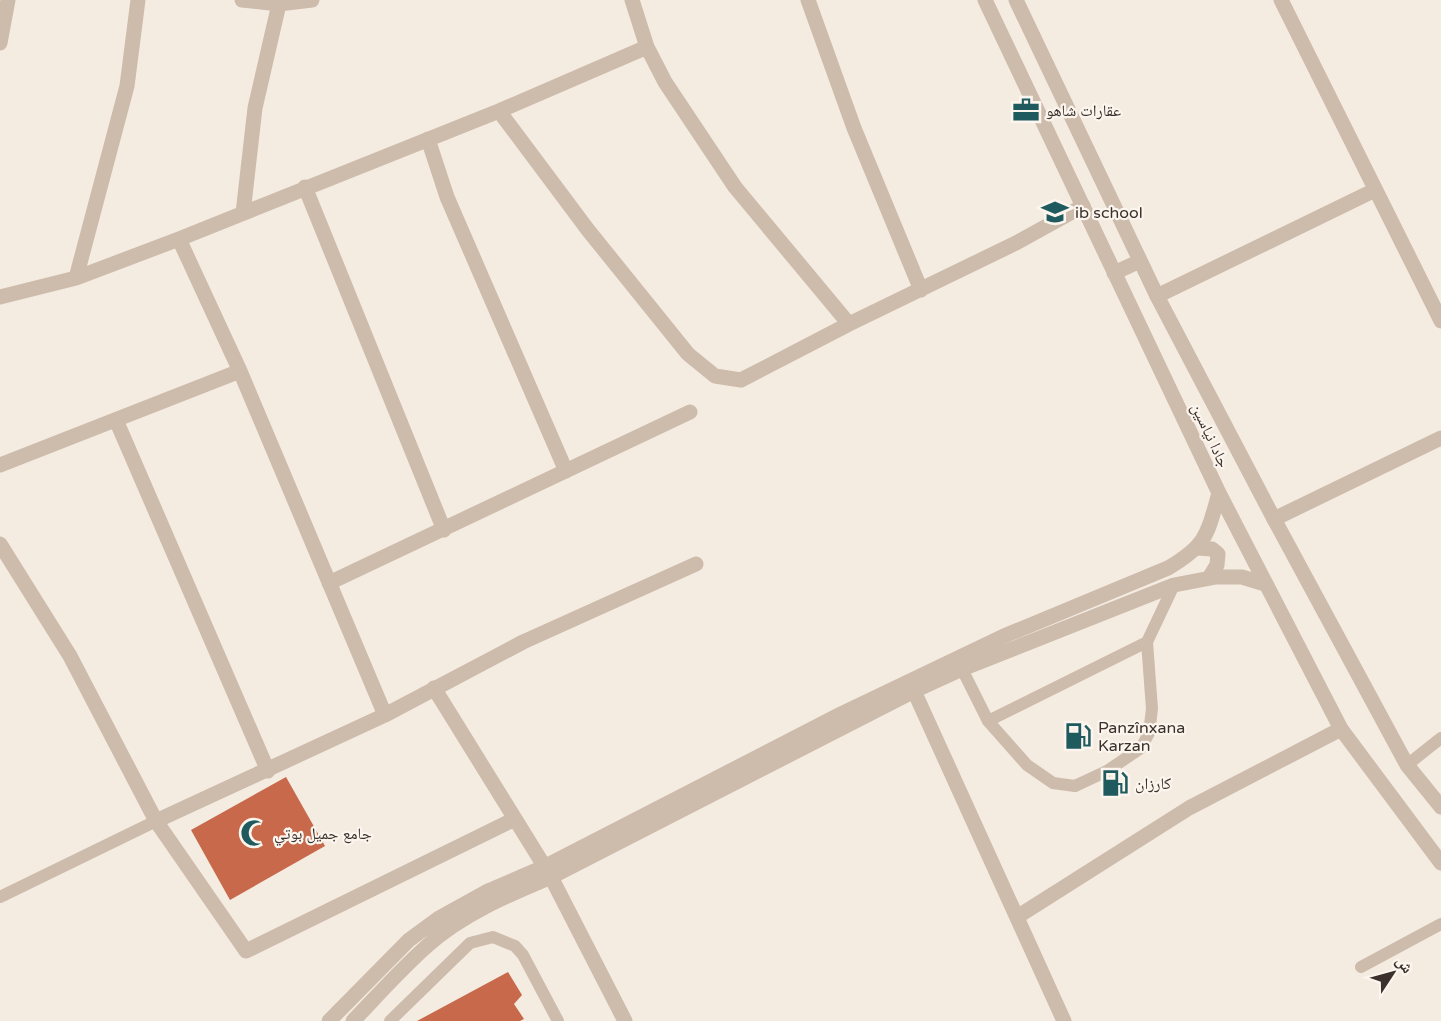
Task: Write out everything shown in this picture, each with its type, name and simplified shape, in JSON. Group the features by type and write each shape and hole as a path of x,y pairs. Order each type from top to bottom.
{"street":[{"path":"0,43 8,0"},
{"path":"76,278 127,86 138,0"},
{"path":"242,0 279,4 312,0"},
{"path":"632,0 646,47 665,82 735,187 849,324"},
{"path":"808,0 854,128 921,290"},
{"name":"جادا نیاسین","path":"985,0 1219,493 1341,729 1441,864"},
{"name":"جادا نیاسین","path":"1016,0 1157,296 1274,519 1407,765 1441,807"},
{"path":"1281,0 1441,321"},
{"path":"243,213 255,108 279,4"},
{"path":"0,297 76,278 179,239 499,111 646,47"},
{"path":"499,111 588,230 688,354 715,376 741,380 849,324 1016,243 1083,206"},
{"path":"428,139 447,197 566,471"},
{"path":"305,187 444,530"},
{"path":"1157,296 1375,190"},
{"path":"179,239 240,371 385,715"},
{"path":"1114,273 1140,261"},
{"path":"0,465 240,371"},
{"path":"329,584 690,412"},
{"path":"116,420 268,771"},
{"path":"1274,519 1441,438"},
{"path":"353,1021 428,945 458,924 548,872 841,714 1004,636 1168,568 1188,556 1197,548 1209,530 1219,493"},
{"path":"0,544 70,656 156,821 246,951 515,819"},
{"path":"1197,548 1212,549 1218,554 1217,565 1209,578"},
{"path":"156,821 385,715 523,642 696,564"},
{"path":"329,1021 409,940 439,918 486,892 548,872 962,669 1174,585 1209,578 1242,577 1265,584"},
{"path":"434,688 548,872 625,1021"},
{"path":"915,692 1064,1021"},
{"path":"1017,917 1189,808 1341,729"}],"lane":[{"path":"962,669 988,722 1026,765 1053,783 1075,786 1107,771 1141,748 1149,733 1152,709 1147,642 1174,585"},
{"path":"988,722 1147,642"},
{"path":"1407,765 1441,738"},
{"path":"0,897 156,821"},
{"path":"1361,967 1441,924"},
{"path":"390,1021 470,943 493,937 515,946 523,955 558,1021"}],"building":[{"path":"286,777 325,846 230,900 191,830"},
{"path":"508,972 522,995 514,1004 524,1019 520,1021 417,1021"}],"place":[{"name":"عقارات شاهو","path":"1026,110"},
{"name":"ib school","path":"1055,212"},
{"name":"Panzînxana Karzan","path":"1078,736"},
{"name":"كارزان","path":"1115,783"},
{"name":"جامع جميل بوتي","path":"254,833"}]}
